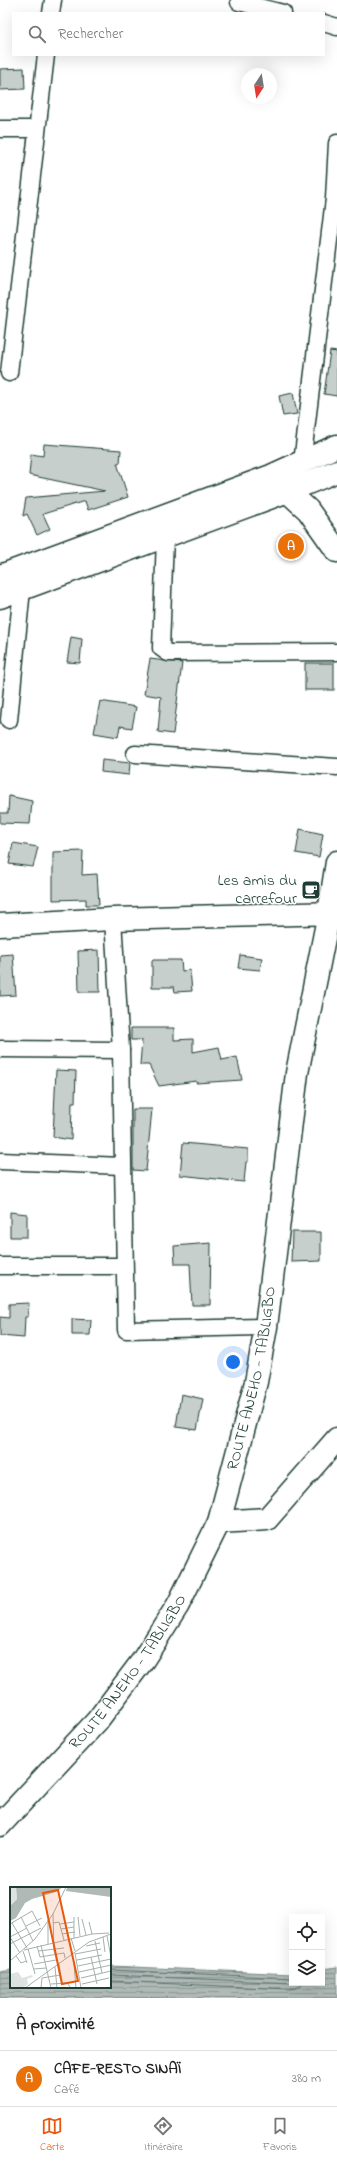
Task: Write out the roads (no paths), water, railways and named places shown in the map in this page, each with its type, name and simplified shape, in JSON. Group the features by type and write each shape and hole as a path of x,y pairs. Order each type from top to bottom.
{"main road":[{"path":"0,576 271,476 337,447"},
{"path":"0,597 288,492 337,471"},
{"path":"271,476 308,510 337,551"},
{"name":"ROUTE ANEHO - TABLIGBO","path":"0,1825 97,1721 144,1660 178,1605 219,1522 256,1382 266,1327 297,1073 333,912 337,862"},
{"path":"0,925 113,919 333,912"},
{"path":"219,1522 267,1519 337,1439"}],"street":[{"path":"51,12 53,0"},
{"path":"239,0 239,2 279,12"},
{"path":"325,23 337,27"},
{"path":"8,373 46,56"},
{"path":"0,129 37,129"},
{"path":"302,463 335,199 337,143"},
{"path":"165,537 161,648 164,651 168,653 337,652"},
{"path":"9,720 22,589"},
{"path":"135,754 337,768"},
{"path":"113,919 120,1050 126,1330 266,1327"},
{"path":"0,1049 120,1050"},
{"path":"0,1161 122,1166"},
{"path":"0,1266 124,1266"}],"water":[{"path":"111,1966 289,1974 289,1986 325,1986 325,1969 337,1967 337,1998 0,1998 0,1972 10,1970 10,1988 111,1988"}],"place":[{"name":"CAFE-RESTO SINAÏ","path":"291,546"},
{"name":"Les amis du carrefour","path":"311,890"}]}
